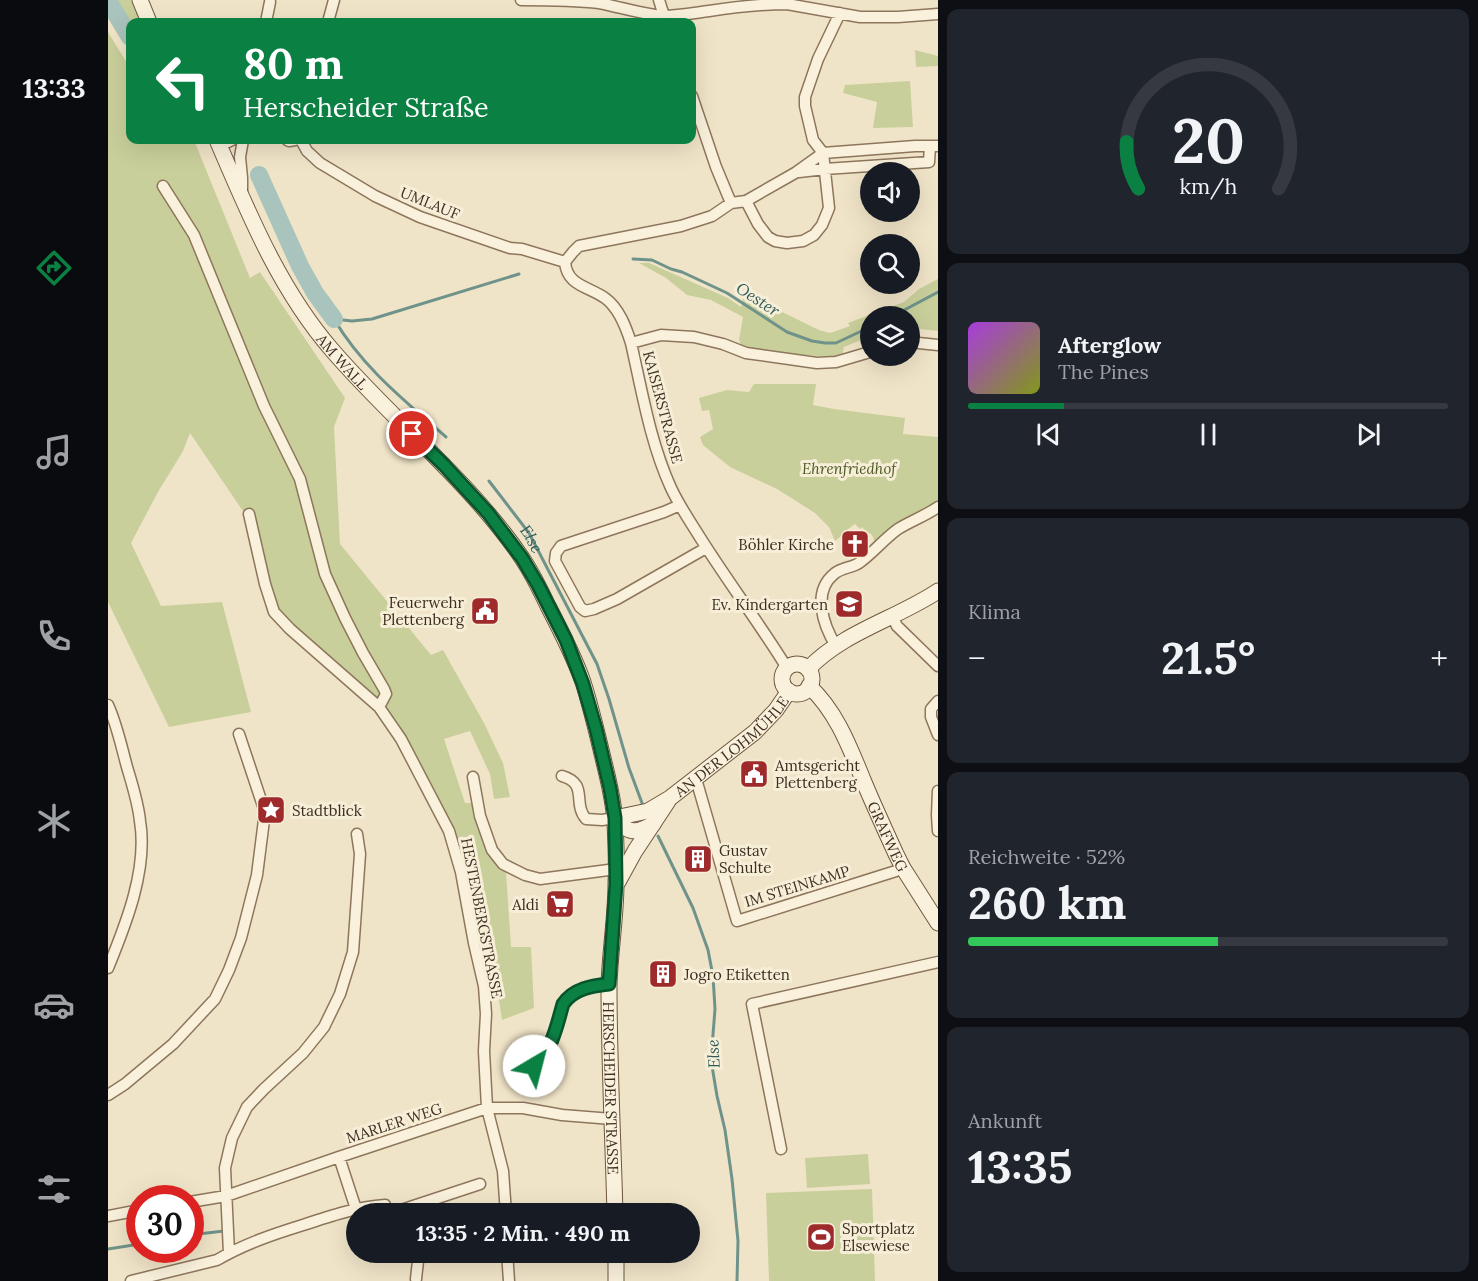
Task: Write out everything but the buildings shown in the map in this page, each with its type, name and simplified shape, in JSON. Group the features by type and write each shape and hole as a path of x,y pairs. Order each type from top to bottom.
{"main road":[{"path":"140,0 147,18"},
{"name":"AM WALL","path":"223,144 241,197 268,253 318,333 370,392 444,465 488,513 522,558 538,585 566,640 583,684 608,778 615,818"},
{"path":"808,669 816,660 836,646 938,591"},
{"path":"798,664 808,669 811,676 809,686 805,691 794,693 785,688 782,680 787,668 798,664"},
{"name":"GRAFWEG","path":"809,686 831,712 846,740 903,868 938,923"},
{"name":"AN DER LOHMÜHLE","path":"615,818 648,811 670,798 764,724 789,691"},
{"name":"AN DER LOHMÜHLE","path":"616,877 670,798"},
{"path":"615,818 622,827 630,831 640,831 653,824"},
{"name":"HERSCHEIDER STRASSE","path":"615,818 616,877 609,984 615,1203"},
{"path":"616,1263 616,1281"}],"street":[{"path":"267,18 272,0"},
{"path":"329,18 334,0"},
{"path":"521,0 570,0 599,3 662,18"},
{"path":"658,0 665,18"},
{"path":"669,18 752,5 777,4 840,14 878,17 938,14"},
{"path":"746,201 758,224 768,237 775,241 787,243 803,241 814,235 826,215 829,208 823,153 813,140 805,97 818,59 840,14"},
{"path":"696,108 731,203"},
{"name":"AM WALL","path":"241,197 243,178 240,157 242,144"},
{"name":"UMLAUF","path":"304,144 320,163 367,192 420,217 510,248 522,249 565,262"},
{"path":"565,262 579,246 681,226 712,216 731,203 746,201 795,173 823,153 934,146 929,162 795,173"},
{"path":"163,186 194,235 264,406 300,479 325,574 363,653 384,688 386,694 379,707"},
{"name":"KAISERSTRASSE","path":"565,262 570,278 604,298 620,316 631,343 654,444 671,487 706,548 787,668"},
{"path":"631,343 661,335 694,337 723,344 746,353 818,363 836,362 860,355"},
{"path":"920,343 938,345"},
{"path":"680,505 561,546 556,553 555,561 580,607 585,611 594,609 706,548"},
{"path":"836,646 823,619 822,593 826,584 835,573 858,564 895,531 938,507"},
{"name":"HESTENBERGSTRASSE","path":"249,514 274,612 290,629 379,707 401,739 449,831 461,872 484,986 487,1108 503,1171 505,1203"},
{"path":"892,616 897,626 938,666"},
{"path":"938,700 931,709 931,717 938,735"},
{"path":"108,705 119,732 141,821 142,847 139,873 128,914 108,968"},
{"path":"108,1095 125,1084 173,1044 214,999 229,970 241,938 257,875 265,812 239,734"},
{"path":"562,776 571,779 576,784 581,810 585,818 594,821 615,818"},
{"path":"473,777 480,816 492,850 503,864 525,875 540,879 616,877"},
{"name":"IM STEINKAMP","path":"696,778 737,921 903,868"},
{"path":"938,791 938,831"},
{"path":"229,1253 225,1168 232,1138 247,1107 303,1053 324,1027 340,994 354,952 360,854 357,834"},
{"path":"781,1149 752,1004 938,962"},
{"path":"531,1070 552,1042 565,1000 581,989 609,984"},
{"name":"MARLER WEG","path":"204,1200 226,1196 339,1156 487,1108 512,1107 562,1115 612,1119"},
{"path":"339,1156 354,1203"},
{"path":"422,1203 480,1184"},
{"path":"131,1281 217,1260 263,1238 346,1212"},
{"path":"108,1216 126,1213"},
{"path":"416,1279 418,1263"},
{"path":"507,1263 508,1281"}],"green space":[{"path":"114,0 131,0 138,18 129,18"},
{"path":"108,32 126,61 126,144 196,144 250,278 260,272 345,398 334,427 340,544 431,655 443,650 484,723 503,763 510,797 494,799 490,774 470,731 444,739 465,803 472,803 489,851 499,867 506,872 511,947 531,947 534,1008 502,1020 490,940 474,943 449,831 379,707 274,612 253,526 190,433 183,451 131,543 161,606 222,602 251,712 169,727 108,602"},
{"path":"915,50 938,56 938,66 916,67"},
{"path":"910,81 913,127 873,128 877,102 843,93 845,85"},
{"path":"639,263 649,263 728,298 741,307 745,294 819,330 830,333 850,326 848,323 860,318 860,340 844,347 842,356 743,350 739,340 743,317 711,300 687,295 666,278"},
{"path":"938,279 938,331 920,329 920,306 893,306 904,302 913,294 920,294 920,288"},
{"name":"Ehrenfriedhof","path":"754,384 816,384 813,405 905,418 903,434 938,437 938,504 876,544 871,534 855,524 835,541 829,527 815,513 777,489 730,467 703,445 700,437 713,429 709,410 702,411 699,398 727,390 749,392"},
{"path":"868,1154 870,1184 807,1188 805,1158"},
{"name":"Sportplatz Elsewiese","path":"872,1189 875,1281 769,1281 766,1193"}],"waterway":[{"name":"Else","path":"108,1 126,30"},
{"name":"Else","path":"259,175 300,266 315,293 334,319"},
{"name":"Oester","path":"633,259 652,260 682,272 727,293 787,332 812,341 836,343 860,332"},
{"name":"Oester","path":"334,319 352,321 372,319 519,274"},
{"name":"Oester","path":"912,306 938,292"},
{"name":"Else","path":"334,319 371,368 446,437"},
{"name":"Else","path":"489,481 529,533 597,664 642,803"},
{"name":"Else","path":"658,836 693,908 708,950 713,976 715,1009 711,1060 732,1179 738,1241 737,1281"},
{"path":"204,1233 224,1231"},
{"path":"108,1249 126,1246"}],"place":[{"name":"Böhler Kirche","path":"855,544"},
{"name":"Ev. Kindergarten","path":"849,604"},
{"name":"Feuerwehr Plettenberg","path":"485,611"},
{"name":"Amtsgericht Plettenberg","path":"754,774"},
{"name":"Stadtblick","path":"271,810"},
{"name":"Gustav Schulte","path":"698,859"},
{"name":"Aldi","path":"560,904"},
{"name":"Jogro Etiketten","path":"663,974"},
{"name":"Sportplatz Elsewiese","path":"821,1237"}],"route":[{"path":"412,434 488,513 522,558 538,585 566,640 583,684 611,795 615,818 616,884 609,984 581,989 565,1000 552,1042 534,1066"}]}
